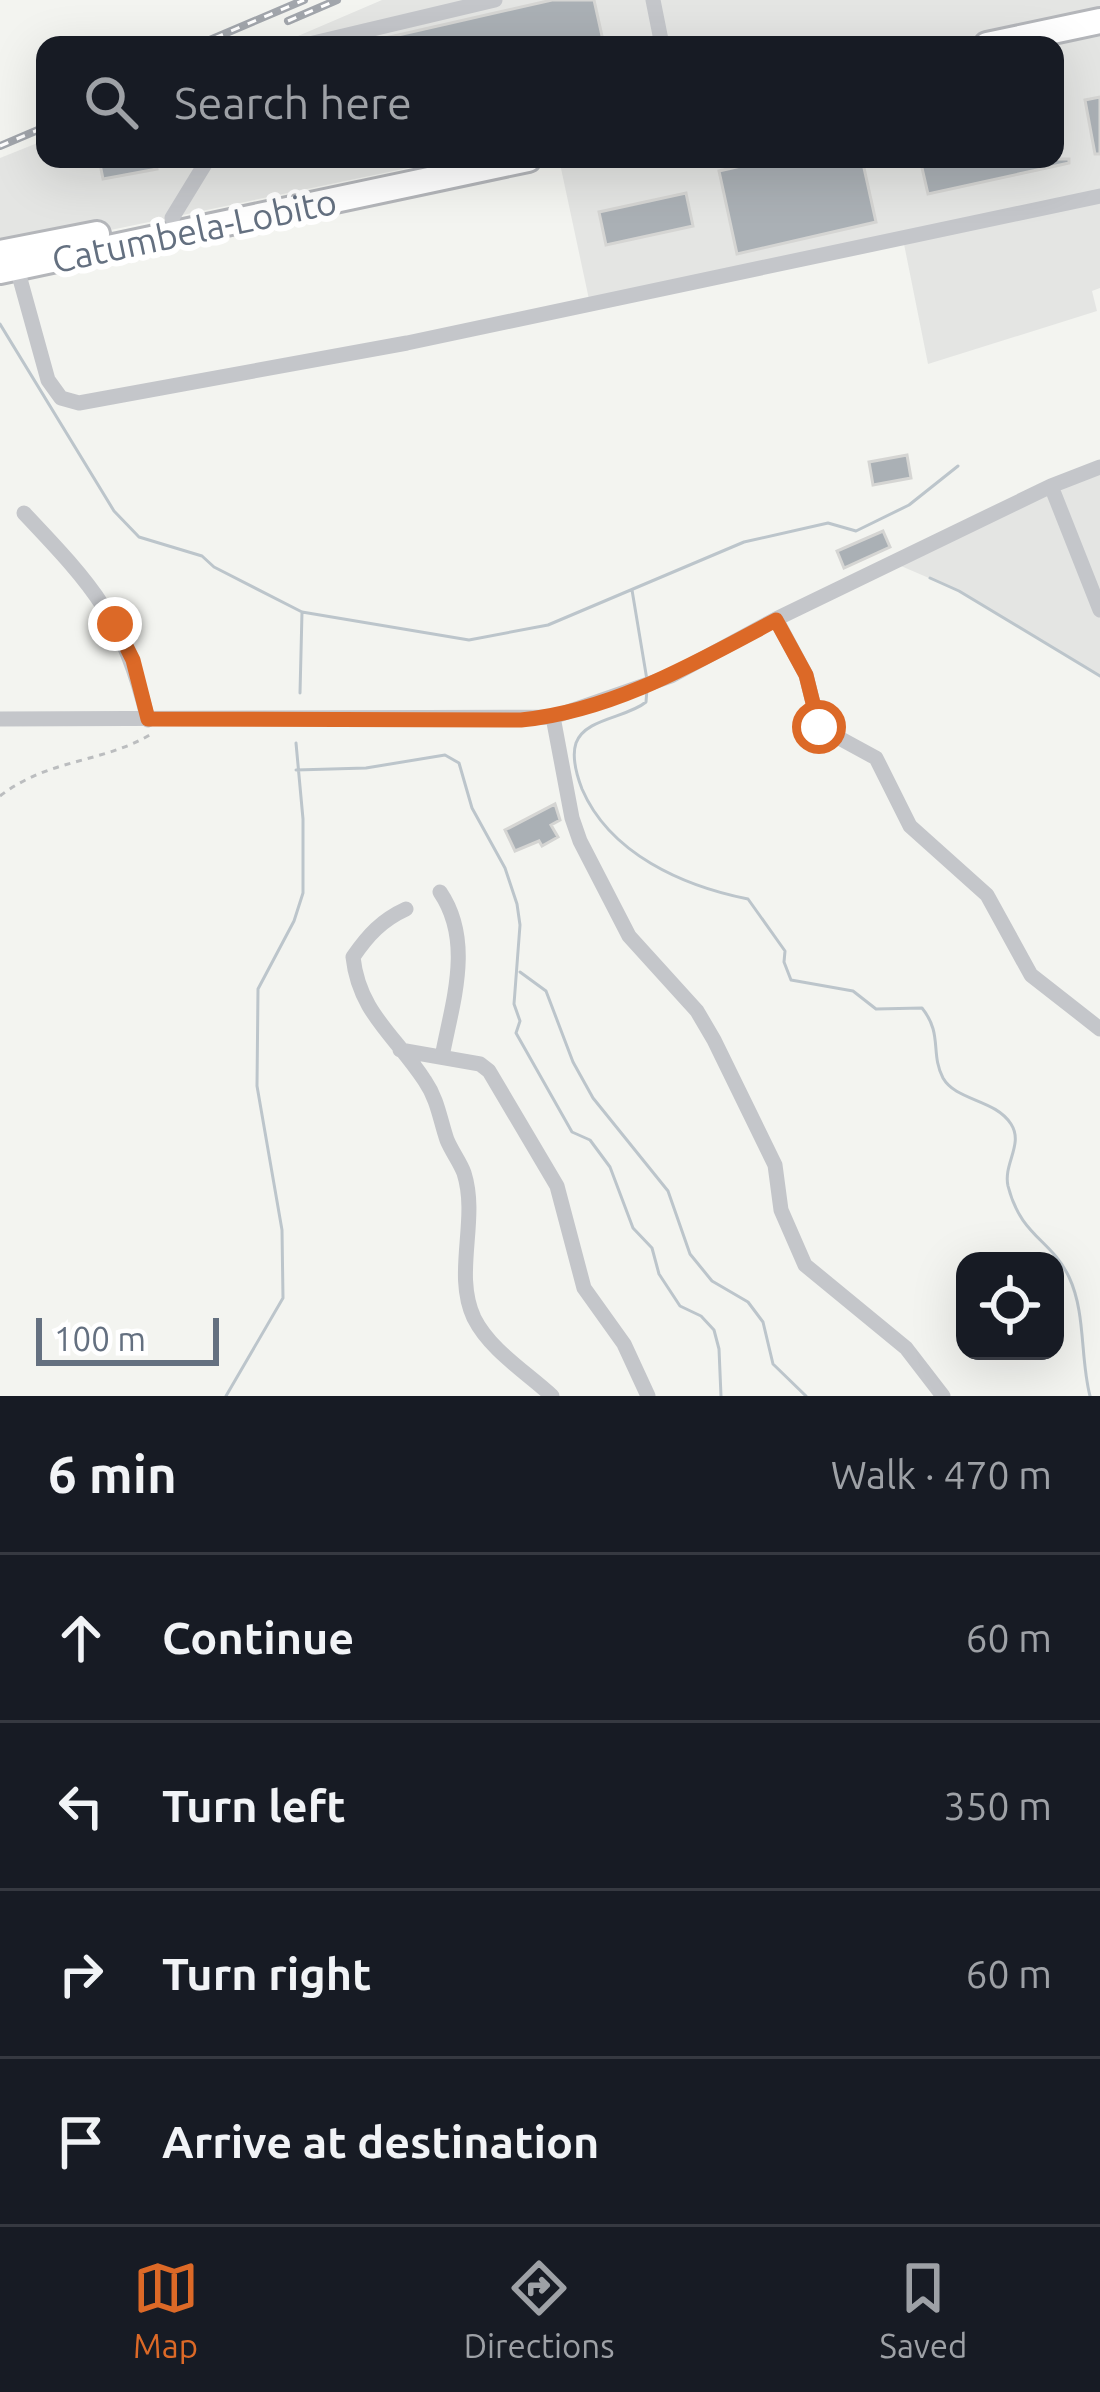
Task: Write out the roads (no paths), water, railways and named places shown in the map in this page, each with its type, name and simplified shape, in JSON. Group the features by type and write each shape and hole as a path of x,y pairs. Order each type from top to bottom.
{"highway":[{"path":"1031,36 1100,22"},
{"path":"1064,45 1100,38"},
{"name":"Catumbela-Lobito","path":"6,264 172,218 409,168"},
{"name":"Catumbela-Lobito","path":"6,264 483,168"}],"street":[{"path":"343,36 495,0"},
{"path":"653,0 660,36"},
{"path":"172,218 203,168"},
{"path":"6,264 48,380 62,398 79,403 407,343 1100,196"},
{"path":"0,719 553,717 671,676 776,620 1100,466"},
{"path":"1051,486 1100,610"},
{"path":"24,513 103,601 133,660 148,719"},
{"path":"776,620 806,675 819,727 876,758 910,826 988,895 1031,974 1100,1029"},
{"path":"553,717 580,842 629,937 697,1011 714,1040 776,1165 781,1210 806,1265 906,1348 943,1396"},
{"path":"440,892 459,940 442,1058"},
{"path":"406,909 380,923 353,956 362,998 435,1097 463,1172 469,1207 466,1290 472,1312 488,1340 552,1396"},
{"path":"400,1050 480,1064 500,1088 557,1186 584,1288 624,1344 647,1396"}],"waterway":[{"path":"0,324 114,511 139,537 202,556 214,567 302,612 469,640 548,625 744,542 828,523 856,531 909,505 958,466"},
{"path":"930,578 1100,676"},
{"path":"632,590 647,680"},
{"path":"300,693 302,612"},
{"path":"647,689 646,702 588,728 576,743 577,773 595,812 611,832 651,864 748,899 785,951 791,980 853,991 876,1009 922,1008 949,1086 1011,1124 1014,1147 1008,1186 1020,1216 1069,1277 1078,1305 1090,1396"},
{"path":"226,1396 283,1298 282,1230 257,1086 258,989 294,921 303,893 296,743"},
{"path":"296,770 366,768 445,755 459,763 472,808 505,868 517,904 520,925 514,1004 520,1021 516,1033 572,1132 590,1140 610,1167 633,1228 652,1248 659,1274 680,1306 701,1316 714,1330 721,1396"},
{"path":"520,972 546,991 573,1062 593,1098 668,1191 690,1254 712,1281 748,1302 763,1322 773,1364 806,1396"}],"railway":[{"path":"219,36 304,0"},
{"path":"288,21 337,0"},
{"path":"0,146 36,131"}]}
